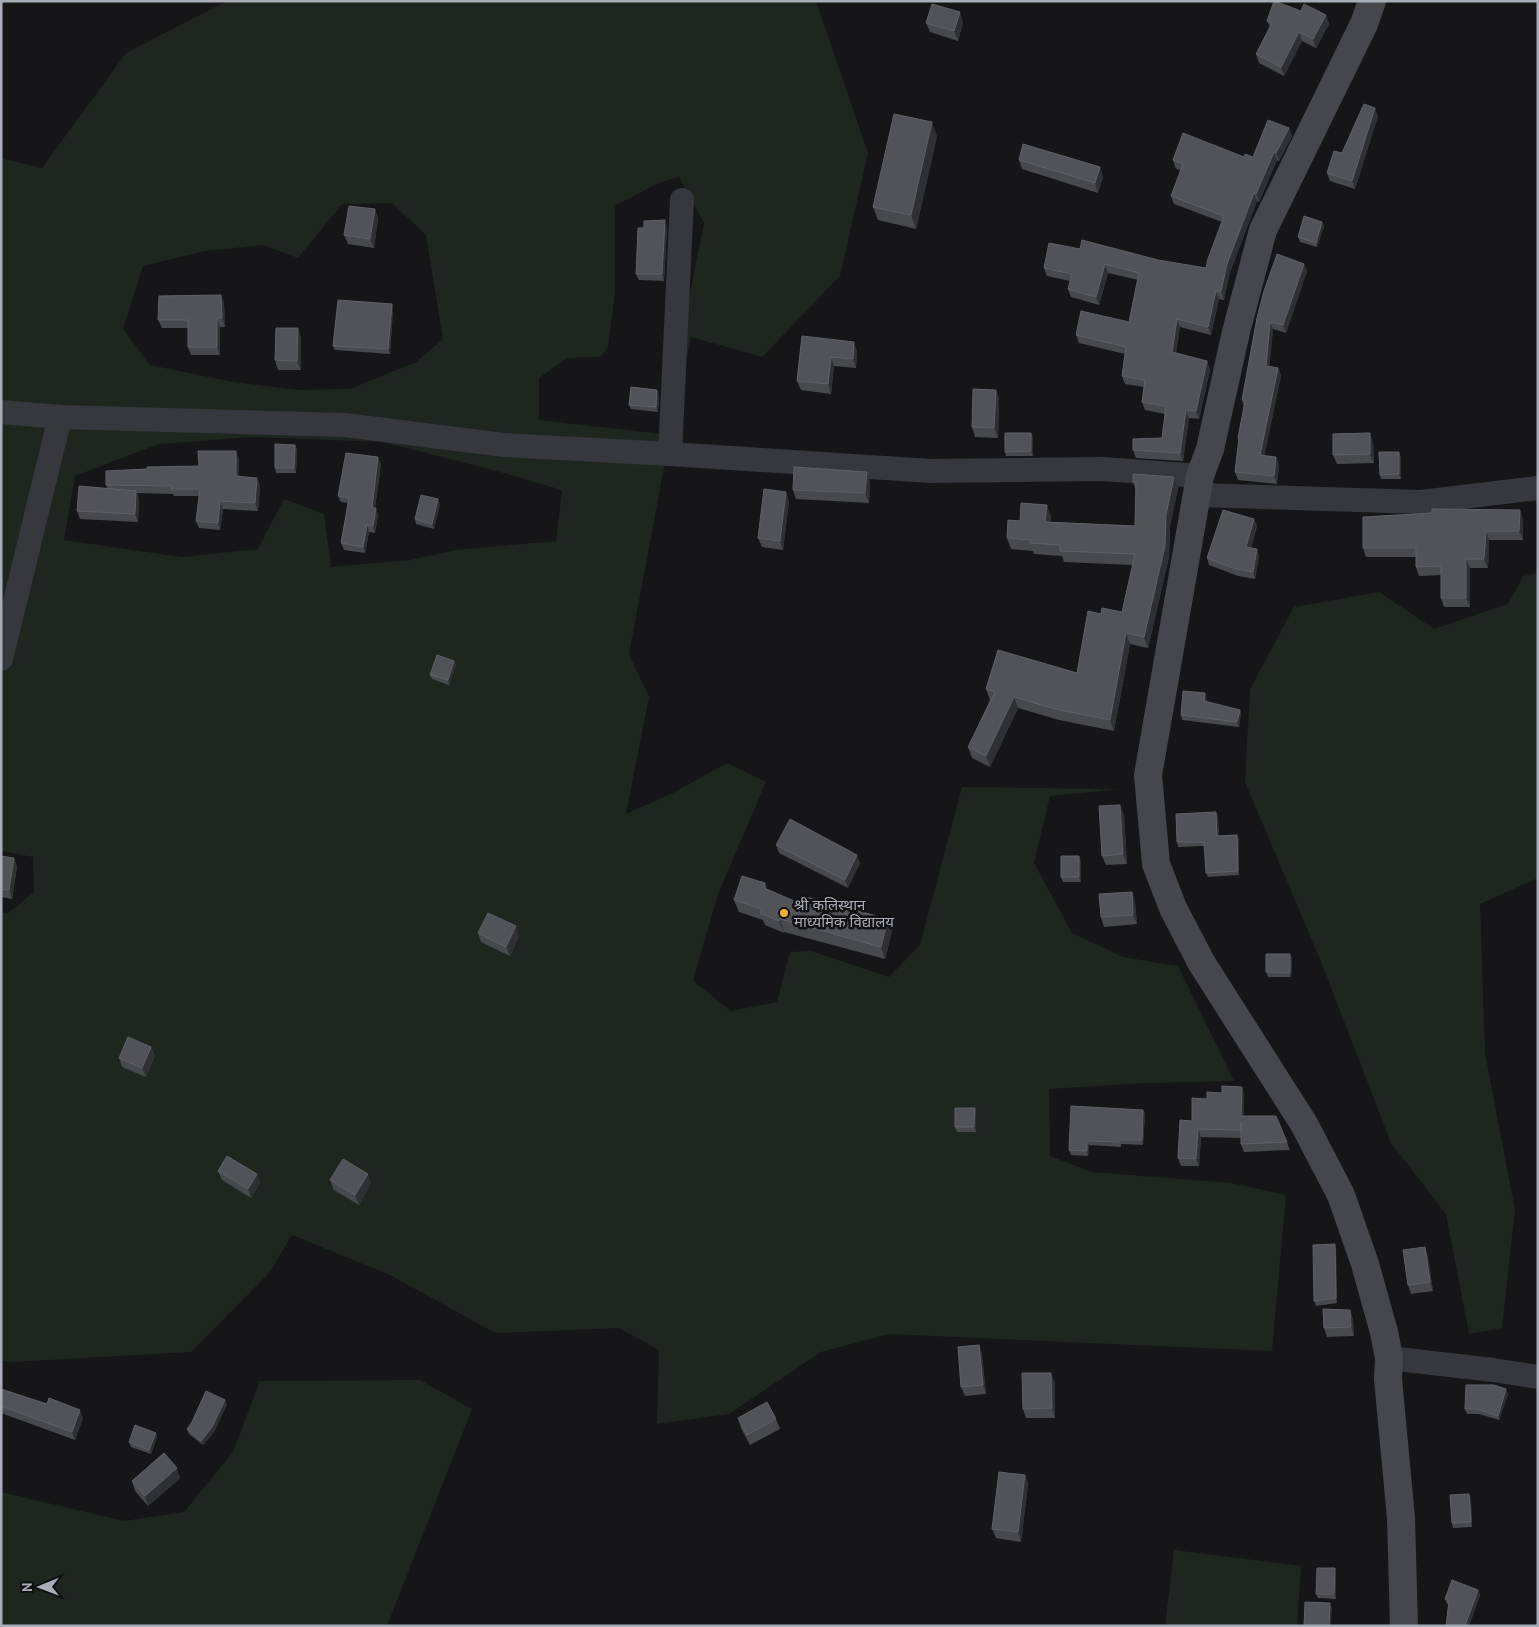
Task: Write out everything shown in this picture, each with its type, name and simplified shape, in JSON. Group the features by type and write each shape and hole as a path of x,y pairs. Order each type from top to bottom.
{"street":[{"path":"1372,1 1364,24 1263,230 1236,332 1210,449 1199,485 1148,775 1156,864 1173,908 1201,962 1304,1124 1341,1194 1365,1264 1384,1332 1389,1358 1388,1379 1401,1518 1404,1626"},
{"path":"670,454 682,200"},
{"path":"1,412 60,418 345,425 504,445 931,471 1102,469 1199,485 1421,502 1538,488"},
{"path":"1,659 60,418"},
{"path":"1389,1358 1538,1377"}],"shaded area":[{"path":"227,1 816,1 868,153 840,276 762,357 691,337 629,654 649,697 626,814 675,792 727,763 766,782 718,894 693,981 731,1011 777,1002 790,952 811,951 889,977 920,945 962,787 1119,789 1050,796 1034,863 1072,933 1123,957 1178,966 1234,1081 1145,1083 1049,1089 1050,1156 1092,1172 1231,1183 1286,1195 1272,1351 889,1334 821,1352 729,1414 657,1424 659,1350 619,1328 495,1333 390,1275 292,1235 269,1273 191,1352 13,1362 1,1361 1,912 8,913 34,892 33,857 1,851 1,158 42,168 126,53","holes":["679,177 704,223 662,434 539,420 539,378 567,358 600,357 608,347 615,292 615,206 658,183","392,203 426,235 443,339 416,362 350,389 298,390 233,382 150,365 123,329 143,266 205,251 263,245 298,258 342,204","253,437 383,442 562,490 556,541 456,550 410,560 331,567 324,514 284,499 258,549 182,557 64,540 75,476 159,444"]},
{"path":"1538,573 1538,878 1480,904 1485,1053 1515,1210 1502,1328 1469,1334 1446,1214 1391,1143 1322,964 1245,782 1250,689 1294,607 1379,592 1434,629 1508,604 1523,576"},
{"path":"420,1380 472,1409 387,1626 1,1626 1,1492 124,1521 184,1512 233,1452 260,1381"},
{"path":"1174,1550 1301,1566 1297,1626 1165,1626"}],"building":[{"path":"1274,1 1301,11 1304,4 1326,15 1313,39 1299,32 1281,67 1256,54 1272,23 1267,21"},
{"path":"932,4 960,12 954,31 926,23"},
{"path":"1364,104 1375,108 1352,181 1327,173 1334,151 1342,153"},
{"path":"894,114 932,122 911,215 873,207"},
{"path":"1268,120 1289,128 1276,153 1274,152 1256,194 1254,193 1227,264 1221,291 1216,291 1208,327 1177,319 1172,352 1207,361 1196,411 1186,410 1180,453 1133,450 1133,439 1162,438 1166,406 1142,402 1145,380 1122,376 1126,347 1076,335 1081,311 1129,322 1139,273 1105,264 1096,297 1068,289 1072,274 1044,268 1049,243 1080,249 1082,240 1158,260 1206,268 1224,216 1171,196 1183,164 1173,160 1183,133 1244,157 1245,154 1253,157"},
{"path":"1023,144 1100,167 1095,183 1019,160"},
{"path":"349,206 375,209 370,239 344,235"},
{"path":"1304,216 1322,222 1316,243 1298,237"},
{"path":"665,220 662,274 636,274 638,228 644,228 644,221"},
{"path":"1277,254 1304,264 1283,325 1270,322 1266,366 1278,368 1260,455 1276,457 1274,476 1235,472 1238,438 1245,401 1242,400 1257,318"},
{"path":"221,295 222,318 217,318 217,347 188,347 188,320 158,320 159,296"},
{"path":"338,300 392,304 388,349 333,346"},
{"path":"276,328 298,328 297,361 275,360"},
{"path":"802,336 854,342 853,359 831,357 828,384 797,381"},
{"path":"631,387 657,390 656,407 629,405"},
{"path":"973,389 996,390 994,428 972,427"},
{"path":"1005,433 1031,433 1031,451 1005,452"},
{"path":"1370,433 1370,454 1333,455 1333,434"},
{"path":"275,444 295,445 294,468 275,468"},
{"path":"198,451 236,451 236,476 257,478 255,503 220,501 218,523 196,521 200,489 171,489 171,486 106,485 106,471 147,469 147,467 199,466"},
{"path":"1379,452 1399,452 1399,474 1380,475"},
{"path":"346,453 378,457 372,508 376,508 373,526 367,525 363,547 341,543 349,498 338,496"},
{"path":"794,467 867,472 865,493 793,490"},
{"path":"1133,474 1174,477 1166,515 1165,546 1144,637 1126,633 1110,720 1055,709 1014,697 986,756 968,747 995,692 986,689 998,650 1077,673 1088,611 1101,614 1102,608 1122,612 1135,554 1060,551 1060,545 1030,543 1031,540 1007,538 1008,520 1020,521 1021,503 1047,505 1045,522 1135,526 1136,482 1133,482"},
{"path":"79,486 136,491 135,514 77,511"},
{"path":"764,489 786,492 780,541 758,538"},
{"path":"421,495 438,499 432,524 415,519"},
{"path":"1432,509 1520,510 1519,531 1486,531 1484,559 1466,559 1466,598 1441,598 1441,566 1416,567 1416,548 1363,548 1363,517 1432,513"},
{"path":"1223,510 1254,519 1246,547 1257,549 1253,572 1236,569 1207,558"},
{"path":"437,655 454,661 448,680 430,675"},
{"path":"1183,691 1205,693 1204,701 1240,710 1237,722 1181,715"},
{"path":"1120,805 1123,854 1102,856 1099,806"},
{"path":"1216,812 1217,836 1237,835 1238,871 1206,873 1204,842 1177,842 1176,814"},
{"path":"790,819 857,855 845,880 776,845"},
{"path":"1,856 14,858 9,890 1,889"},
{"path":"1061,856 1079,856 1079,877 1061,877"},
{"path":"742,876 765,883 764,888 801,904 803,896 888,919 881,947 780,919 779,921 760,913 762,909 734,900"},
{"path":"1132,892 1133,915 1101,917 1099,894"},
{"path":"488,913 516,926 506,947 478,933"},
{"path":"1266,954 1290,954 1290,973 1266,972"},
{"path":"128,1037 151,1047 142,1068 119,1058"},
{"path":"1222,1086 1242,1087 1241,1116 1276,1116 1287,1142 1241,1144 1241,1130 1198,1129 1196,1159 1178,1158 1180,1120 1192,1121 1192,1098 1207,1099 1207,1092 1222,1093"},
{"path":"1071,1106 1143,1110 1142,1140 1119,1140 1119,1142 1087,1141 1087,1151 1069,1150"},
{"path":"955,1108 975,1108 974,1127 955,1127"},
{"path":"227,1156 257,1174 248,1189 218,1171"},
{"path":"343,1159 368,1174 355,1195 330,1180"},
{"path":"1335,1244 1336,1298 1314,1301 1313,1245"},
{"path":"1425,1247 1430,1282 1408,1285 1403,1250"},
{"path":"1323,1309 1350,1310 1351,1327 1324,1328"},
{"path":"979,1345 983,1385 961,1387 958,1347"},
{"path":"1022,1373 1051,1373 1052,1408 1023,1409"},
{"path":"1466,1385 1494,1385 1506,1389 1498,1416 1477,1409 1465,1409"},
{"path":"1,1389 47,1404 49,1398 80,1410 72,1432 1,1406"},
{"path":"206,1391 225,1400 212,1427 201,1441 187,1429"},
{"path":"767,1402 776,1419 747,1435 738,1418"},
{"path":"135,1425 156,1433 149,1450 129,1442"},
{"path":"164,1453 177,1468 145,1496 132,1481"},
{"path":"999,1472 1025,1475 1018,1532 992,1529"},
{"path":"1469,1494 1471,1522 1452,1523 1450,1495"},
{"path":"1317,1568 1335,1568 1334,1594 1316,1594"},
{"path":"1452,1580 1478,1590 1465,1626 1446,1626 1449,1601 1445,1599"},
{"path":"1305,1602 1330,1603 1329,1626 1304,1626"}],"place":[{"name":"श्री कलिस्थान माध्यमिक विद्यालय","path":"784,913"}]}
